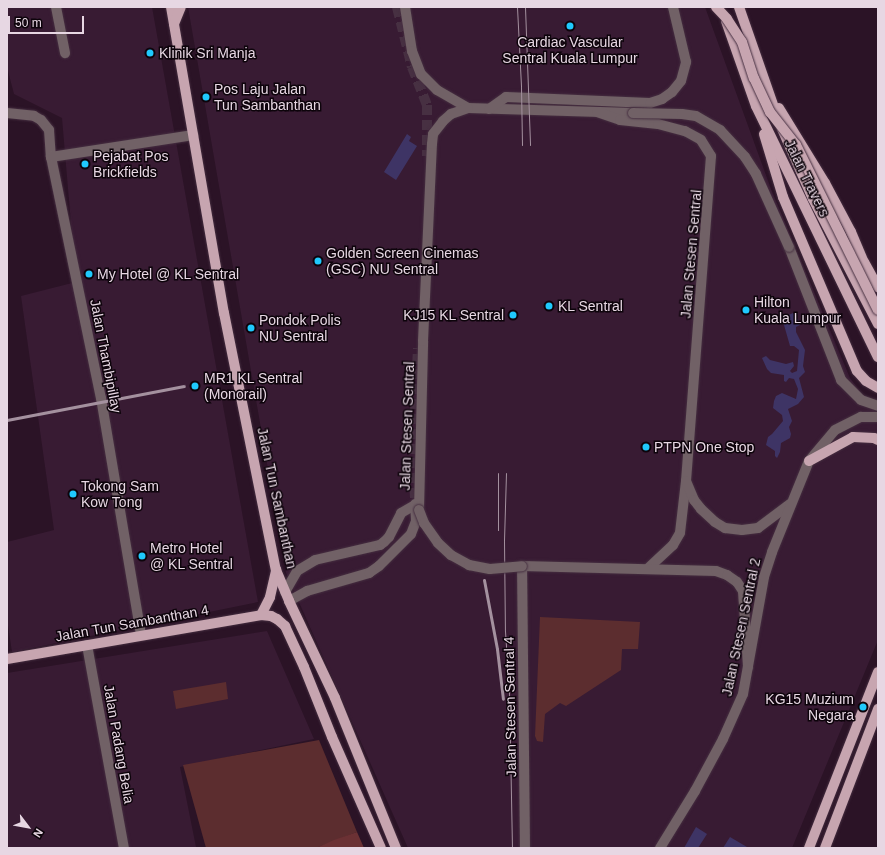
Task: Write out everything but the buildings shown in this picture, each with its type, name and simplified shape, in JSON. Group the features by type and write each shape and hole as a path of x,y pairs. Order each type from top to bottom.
{"main road":[{"name":"Jalan Tun Sambanthan","path":"171,7 224,313 276,570 334,698 396,848"},
{"path":"174,24 181,7"},
{"path":"716,7 727,19 742,42 754,78 770,112 796,145 878,310"},
{"name":"Jalan Travers","path":"721,7 756,106 878,357"},
{"name":"Jalan Travers","path":"739,7 766,88 813,199 878,324"},
{"path":"766,88 825,184 878,287"},
{"path":"756,106 783,197 857,371 866,381 878,388"},
{"path":"809,461 853,437 874,438 878,440"},
{"path":"276,570 270,597 261,615 271,616 282,622 285,626 381,848"},
{"name":"Jalan Tun Sambanthan 4","path":"7,659 261,615"},
{"path":"809,848 878,672"},
{"path":"825,848 878,709"},
{"path":"869,731 878,715"}],"street":[{"path":"56,7 65,53"},
{"name":"Jalan Stesen Sentral","path":"405,7 412,51 421,74 437,90 468,108"},
{"path":"489,109 506,97 650,103 662,99 672,92 681,81 686,62 673,7"},
{"name":"Jalan Stesen Sentral","path":"748,667 743,591 737,582 727,575 716,571 647,569 522,566 490,569 469,565 452,555 438,543 424,524 416,505 433,134 443,121 451,114 468,108 682,114 696,116 720,130 745,157 756,174 789,247 841,380 861,400 878,406"},
{"name":"Jalan Stesen Sentral","path":"597,112 620,120 658,124 685,131 701,140 711,156 686,481 680,533 673,546 647,569"},
{"name":"Jalan Thambipillay","path":"7,113 34,116 41,120 49,130 51,157 101,398 141,635"},
{"path":"51,157 193,135"},
{"name":"Jalan Stesen Sentral 2","path":"660,848 695,791 723,739 743,694 764,578 809,461 835,430 861,417 878,417"},
{"path":"686,481 694,500 701,509 715,522 726,528 742,530 758,528 792,503"},
{"path":"416,505 416,521 411,534 388,559 374,570 307,592 287,596 297,572 315,560 380,545 389,537 402,513 416,505"},
{"name":"Jalan Stesen Sentral 4","path":"522,566 525,848"},
{"name":"Jalan Padang Belia","path":"87,645 124,848"}],"shaded area":[{"path":"7,7 152,7 258,602 12,652 7,619 7,542 54,530 21,296 76,282 62,118 14,94 7,67"},
{"name":"KL Sentral","path":"188,7 705,7 771,189 850,378 878,416 878,640 792,848 408,848 286,573"},
{"path":"407,134 411,137 409,141 417,146 396,180 384,172"},
{"path":"793,313 799,321 800,325 796,327 796,332 805,350 803,366 805,372 799,378 804,397 798,404 788,409 792,421 789,427 791,434 790,438 781,443 780,452 777,458 775,456 775,451 766,445 768,437 783,421 782,415 773,408 774,401 776,396 782,393 796,399 798,389 794,379 789,378 786,382 784,381 784,375 771,373 767,369 762,358 766,356 770,360 786,364 793,362 794,366 790,371 792,373 797,371 799,350 794,346 790,346 782,318"},
{"path":"540,617 640,622 638,649 622,649 621,670 566,706 560,703 545,714 543,742 537,741 535,736"},
{"path":"267,631 314,739 180,767 196,847 7,848 7,673"},
{"path":"226,682 228,699 176,709 173,691"},
{"path":"319,740 357,832 316,848 206,848 183,765"},
{"path":"696,827 707,834 698,848 684,848"},
{"path":"357,832 364,848 316,848 334,840"},
{"path":"730,837 747,847 747,848 723,848"}],"tunnel":[{"path":"397,7 412,67 427,105 427,156"},
{"path":"415,498 413,454 418,348"}],"tram line":[{"path":"517,7 522,145"},
{"path":"525,7 530,145"},
{"path":"498,473 498,530"},
{"path":"506,473 504,541 505,631 509,692 512,848"}],"railway":[{"path":"7,420 184,386"},
{"path":"484,580 497,649 503,699"}],"place":[{"name":"Cardiac Vascular Sentral Kuala Lumpur","path":"570,26"},
{"name":"Klinik Sri Manja","path":"150,53"},
{"name":"Pos Laju Jalan Tun Sambanthan","path":"206,97"},
{"name":"Pejabat Pos Brickfields","path":"85,164"},
{"name":"Golden Screen Cinemas (GSC) NU Sentral","path":"318,261"},
{"name":"My Hotel @ KL Sentral","path":"89,274"},
{"name":"KL Sentral","path":"549,306"},
{"name":"Hilton Kuala Lumpur","path":"746,310"},
{"name":"KJ15 KL Sentral","path":"513,315"},
{"name":"Pondok Polis NU Sentral","path":"251,328"},
{"name":"MR1 KL Sentral (Monorail)","path":"195,386"},
{"name":"PTPN One Stop","path":"646,447"},
{"name":"Tokong Sam Kow Tong","path":"73,494"},
{"name":"Metro Hotel @ KL Sentral","path":"142,556"},
{"name":"KG15 Muzium Negara","path":"863,707"}]}
